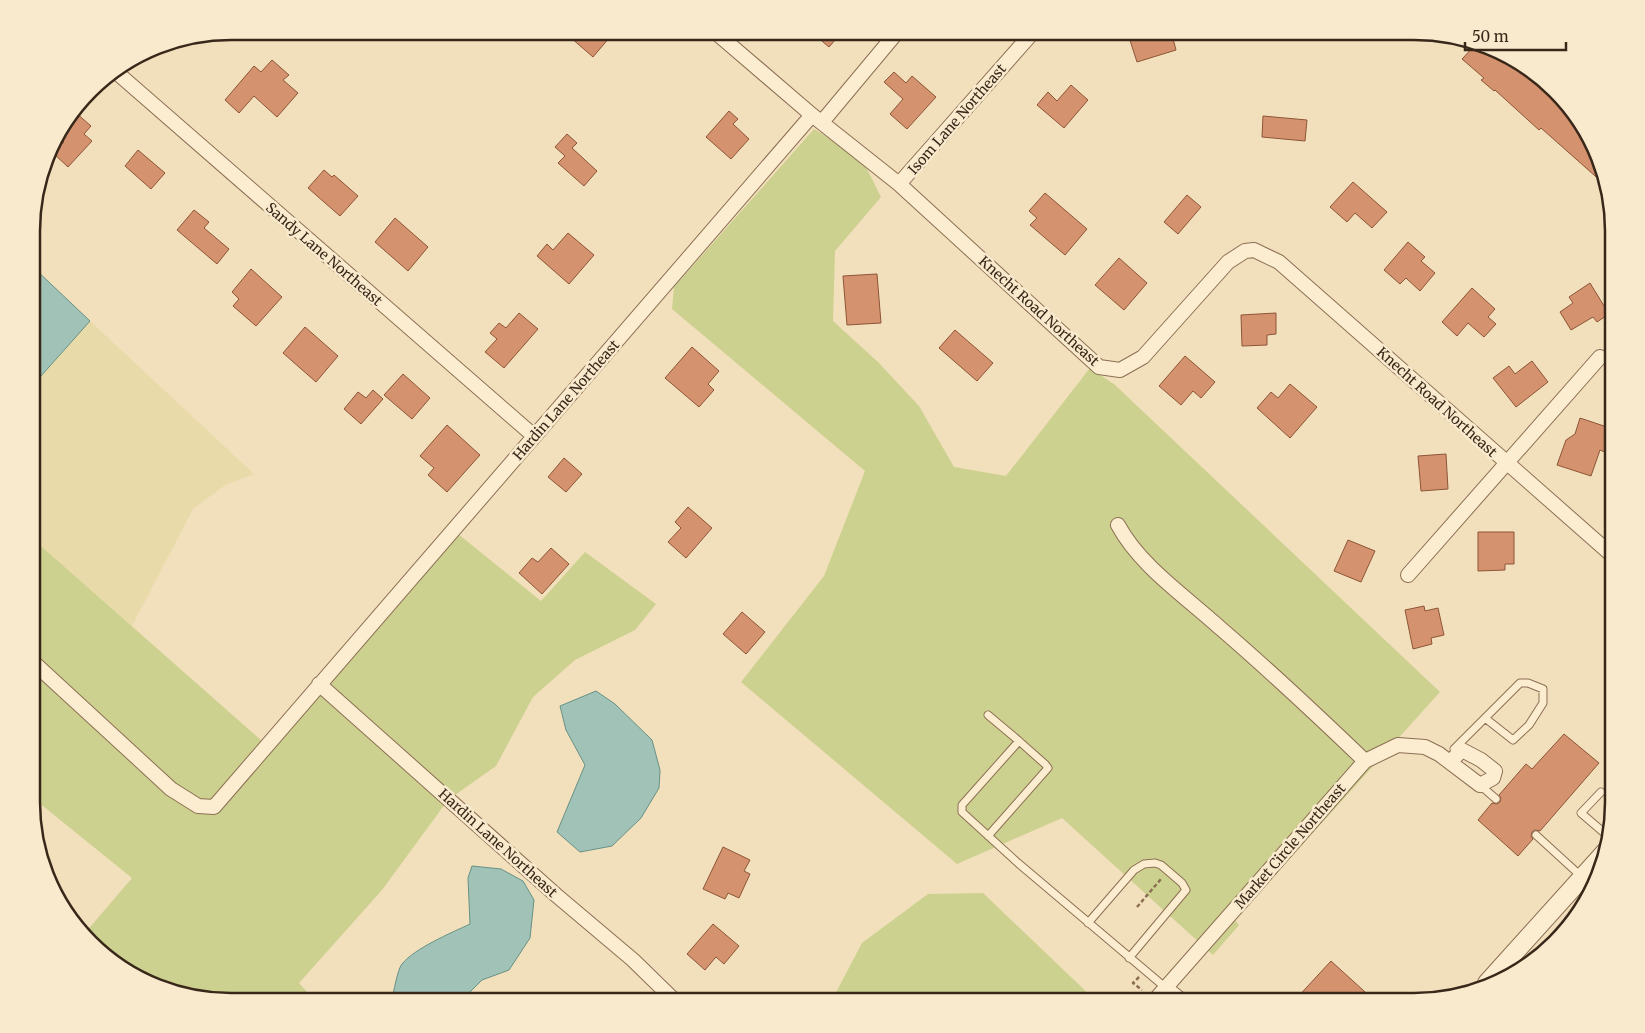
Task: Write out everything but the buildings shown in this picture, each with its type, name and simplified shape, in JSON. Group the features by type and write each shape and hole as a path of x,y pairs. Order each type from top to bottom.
{"street":[{"name":"Knecht Road Northeast","path":"725,40 817,119 899,184 1099,367 1120,370 1143,357 1228,262 1245,251 1254,250 1279,262 1605,549"},
{"name":"Hardin Lane Northeast","path":"40,668 171,789 198,806 214,806 534,436 890,40"},
{"name":"Isom Lane Northeast","path":"899,184 1026,40"},
{"name":"Sandy Lane Northeast","path":"120,75 534,436"},
{"path":"1408,575 1600,357"},
{"path":"1118,525 1135,551 1365,761"},
{"name":"Hardin Lane Northeast","path":"319,684 556,895 619,947 667,993"},
{"name":"Market Circle Northeast","path":"1161,993 1365,761 1398,745 1425,747 1447,760 1480,785"},
{"path":"1447,760 1462,750 1481,760 1495,771 1493,778 1480,785"},
{"path":"1496,974 1586,884"},
{"path":"1166,988 1172,993"}],"lane":[{"path":"1447,760 1485,718 1520,683 1528,683 1543,689 1543,703 1529,725 1513,740 1485,718"},
{"path":"988,715 1048,768 988,836"},
{"path":"1019,741 962,805 962,812 1088,923 1166,988"},
{"path":"1480,785 1496,799"},
{"path":"1601,792 1581,813 1602,831"},
{"path":"1536,835 1587,881"},
{"path":"1088,923 1140,866 1149,862 1161,865 1182,883 1186,890 1129,958"}],"path":[{"path":"1137,907 1162,878"}],"shaded area":[{"path":"90,321 254,474 225,485 193,509 132,626 40,545 40,377"}],"green space":[{"path":"814,129 862,159 881,197 835,251 833,321 879,363 919,406 954,467 1006,476 1090,368 1115,385 1440,692 1283,866 1229,913 1239,925 1213,955 1062,818 957,864 741,682 824,576 865,471 672,309 674,287"},
{"path":"452,529 541,601 585,552 656,604 635,630 575,660 533,697 496,766 448,800 382,890 299,983 308,993 218,993 181,987 146,973 115,954 88,929 132,878 40,804 40,545 262,741"},
{"path":"983,893 1088,993 836,993 862,943 928,894"}],"water":[{"path":"40,274 90,321 40,377"},
{"path":"596,691 615,704 652,740 660,770 659,788 641,818 612,846 580,852 557,832 585,765 566,730 560,706"},
{"path":"472,866 501,869 523,881 534,900 530,938 509,970 482,980 469,993 393,993 399,971 402,964 408,958 434,941 470,924 468,878"}]}
